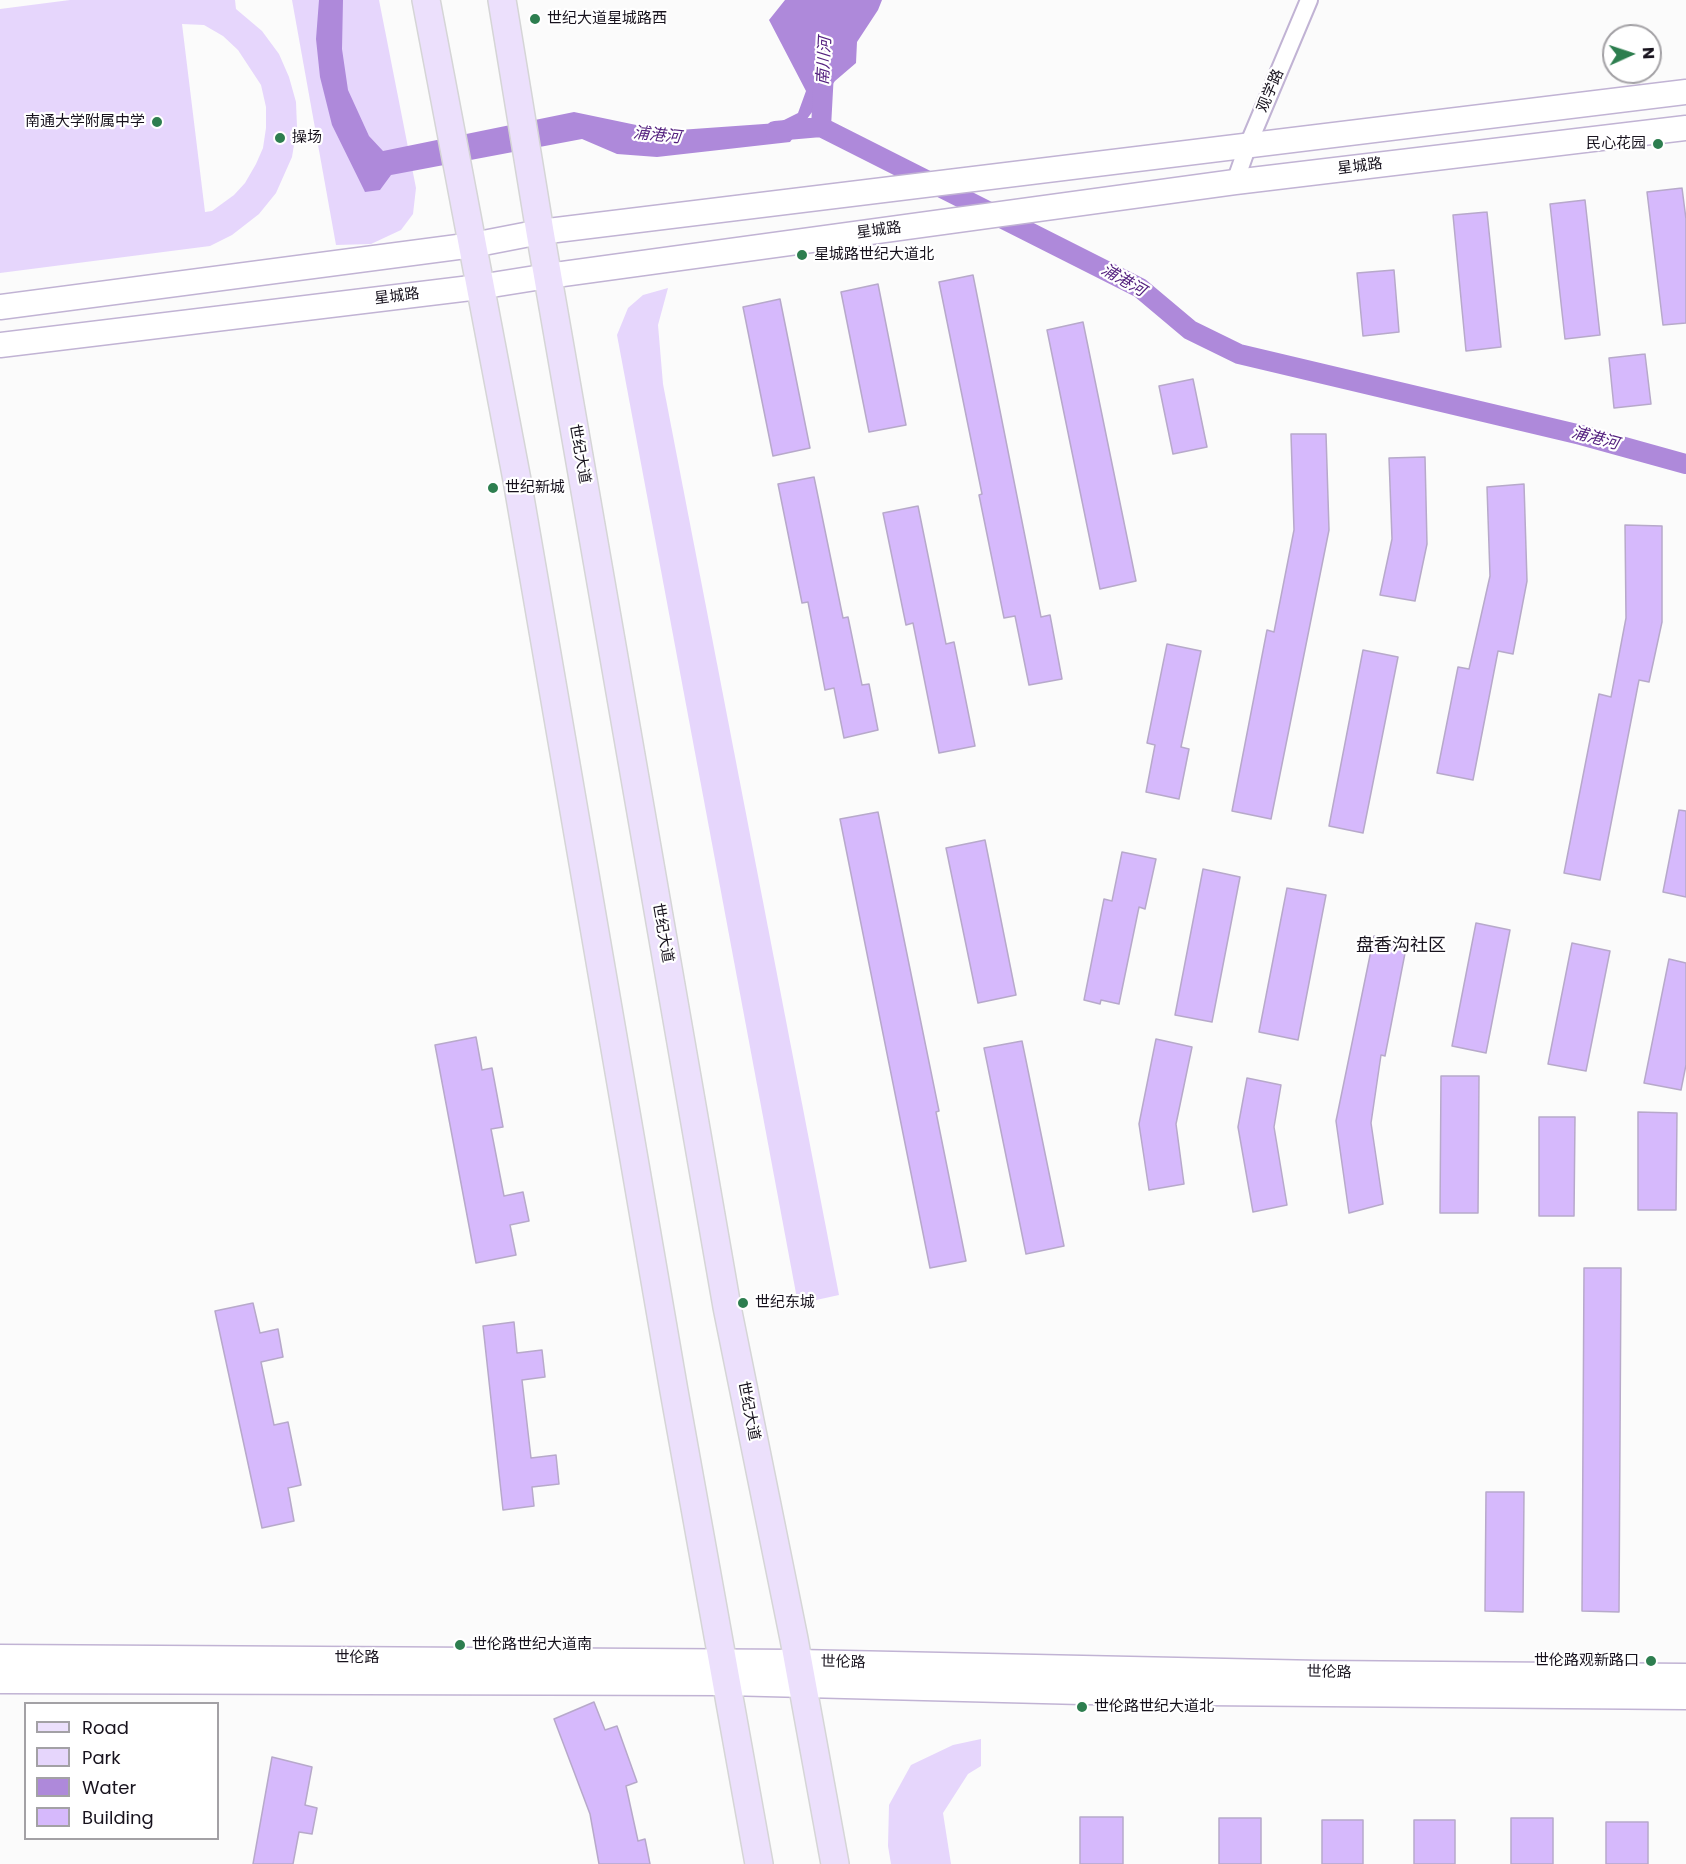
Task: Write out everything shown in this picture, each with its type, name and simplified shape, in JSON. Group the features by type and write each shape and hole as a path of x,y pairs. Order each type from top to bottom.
{"main road":[{"path":"426,0 517,480 674,1391 759,1864"},
{"name":"世纪大道","path":"502,0 540,232 727,1307 800,1673 835,1864"}],"street":[{"name":"观学路","path":"1235,182 1248,145 1309,0"},
{"path":"0,307 472,245 540,232 1686,92"},
{"name":"星城路","path":"0,345 479,287 1235,182 1686,128"},
{"name":"世伦路","path":"0,1656 800,1673 1308,1672 1686,1676"},
{"name":"世伦路","path":"0,1681 724,1672"},
{"name":"世伦路","path":"800,1673 1186,1693 1686,1697"}],"green space":[{"name":"南通大学附属中学","path":"70,0 235,0 236,9 262,31 279,54 296,102 297,127 292,157 276,193 259,214 232,235 210,246 0,273 0,9","holes":["182,24 204,25 223,36 238,50 261,85 266,107 263,148 245,183 234,195 212,211 205,212"]},
{"path":"292,0 379,0 416,188 413,214 401,230 371,244 336,245"},
{"path":"668,288 658,325 663,384 839,1295 798,1304 617,335 628,308 643,295"},
{"path":"981,1739 981,1766 968,1774 943,1813 951,1864 891,1864 888,1846 889,1805 911,1765 953,1745"}],"water":[{"path":"319,0 343,0 342,49 348,90 369,136 383,151 574,112 665,131 778,123 798,113 806,91 769,20 785,0 882,0 857,42 856,63 835,81 790,142 657,157 617,154 582,139 391,175 380,190 365,192 332,125 320,77 316,39"}],"building":[{"path":"1682,188 1686,219 1686,323 1663,325 1647,192"},
{"path":"1585,200 1600,335 1565,339 1550,204"},
{"path":"1487,212 1501,347 1466,351 1453,215"},
{"path":"1394,270 1399,332 1363,336 1357,273"},
{"path":"973,275 1041,617 1050,615 1062,679 1029,685 1015,616 1004,618 979,495 982,494 939,282"},
{"path":"878,284 906,425 869,432 841,292"},
{"path":"780,299 810,448 773,456 743,307"},
{"path":"1083,322 1136,581 1100,589 1047,330"},
{"path":"1645,354 1651,404 1614,408 1609,358"},
{"path":"1193,379 1207,447 1173,454 1159,386"},
{"path":"1291,434 1326,434 1329,530 1271,819 1232,811 1267,630 1274,632 1294,530"},
{"path":"1425,457 1427,544 1415,601 1380,595 1392,539 1389,458"},
{"path":"814,477 843,618 848,617 862,685 869,684 878,730 844,738 834,688 825,690 808,602 802,603 778,484"},
{"path":"1524,484 1527,581 1513,654 1498,651 1473,780 1437,773 1458,667 1469,669 1490,576 1487,487"},
{"path":"918,506 946,644 954,642 975,746 939,753 913,623 906,625 883,513"},
{"path":"1625,525 1662,526 1662,622 1649,682 1639,680 1600,880 1564,873 1599,694 1611,697 1626,618"},
{"path":"1167,644 1201,651 1181,747 1189,749 1179,799 1146,792 1155,745 1147,743"},
{"path":"1363,650 1398,657 1363,833 1329,826"},
{"path":"1679,810 1686,811 1686,897 1663,892"},
{"path":"878,812 939,1111 936,1112 966,1261 930,1268 840,819"},
{"path":"985,840 1016,995 978,1003 946,848"},
{"path":"1122,852 1156,859 1145,909 1139,907 1119,1004 1101,1000 1100,1004 1084,1000 1104,899 1112,901"},
{"path":"1203,869 1240,877 1212,1022 1175,1015"},
{"path":"1287,888 1326,895 1298,1040 1259,1032"},
{"path":"1476,923 1510,930 1486,1053 1452,1046"},
{"path":"1374,936 1407,943 1385,1056 1381,1055 1371,1123 1383,1204 1349,1213 1336,1121"},
{"path":"1572,943 1610,951 1586,1071 1548,1064"},
{"path":"1669,959 1686,963 1686,1065 1681,1090 1644,1083"},
{"path":"476,1037 482,1070 492,1068 503,1127 491,1129 504,1196 523,1192 529,1221 510,1225 516,1255 476,1263 435,1045"},
{"path":"1156,1039 1192,1047 1176,1124 1184,1184 1149,1190 1139,1124"},
{"path":"1022,1041 1064,1246 1026,1254 984,1048"},
{"path":"1441,1076 1479,1076 1478,1213 1440,1213"},
{"path":"1247,1078 1281,1085 1274,1127 1287,1205 1253,1212 1238,1127"},
{"path":"1638,1112 1677,1113 1676,1210 1638,1210"},
{"path":"1539,1117 1575,1117 1574,1216 1539,1216"},
{"path":"1584,1268 1621,1268 1619,1612 1582,1611"},
{"path":"253,1303 260,1333 278,1329 283,1357 261,1362 274,1425 288,1422 301,1485 288,1488 294,1521 262,1528 215,1311"},
{"path":"514,1322 517,1353 542,1350 545,1377 522,1380 531,1458 556,1455 559,1484 532,1487 534,1506 503,1510 483,1326"},
{"path":"1486,1492 1524,1492 1523,1612 1485,1611"},
{"path":"594,1702 605,1730 617,1726 637,1782 626,1786 638,1841 645,1839 650,1864 599,1864 590,1814 554,1719"},
{"path":"272,1757 312,1767 305,1805 317,1808 312,1834 299,1832 293,1864 253,1864"},
{"path":"1080,1817 1123,1817 1123,1864 1080,1864"},
{"path":"1219,1818 1261,1818 1261,1864 1219,1864"},
{"path":"1511,1818 1553,1818 1553,1864 1511,1864"},
{"path":"1322,1820 1363,1820 1363,1864 1322,1864"},
{"path":"1414,1820 1455,1820 1455,1864 1414,1864"},
{"path":"1606,1822 1648,1822 1648,1864 1606,1864"}],"waterway":[{"name":"南川河","path":"821,127 824,72"},
{"name":"浦港河","path":"775,131 821,127 1140,288 1190,330 1239,354 1581,435 1686,464"}],"place":[{"name":"世纪大道星城路西","path":"535,19"},
{"name":"南通大学附属中学","path":"157,122"},
{"name":"操场","path":"280,138"},
{"name":"民心花园","path":"1658,144"},
{"name":"星城路世纪大道北","path":"802,255"},
{"name":"世纪新城","path":"493,488"},
{"name":"世纪东城","path":"743,1303"},
{"name":"世伦路世纪大道南","path":"460,1645"},
{"name":"世伦路观新路口","path":"1651,1661"},
{"name":"世伦路世纪大道北","path":"1082,1707"}],"district":[{"name":"盘香沟社区","path":"1401,946"}]}
